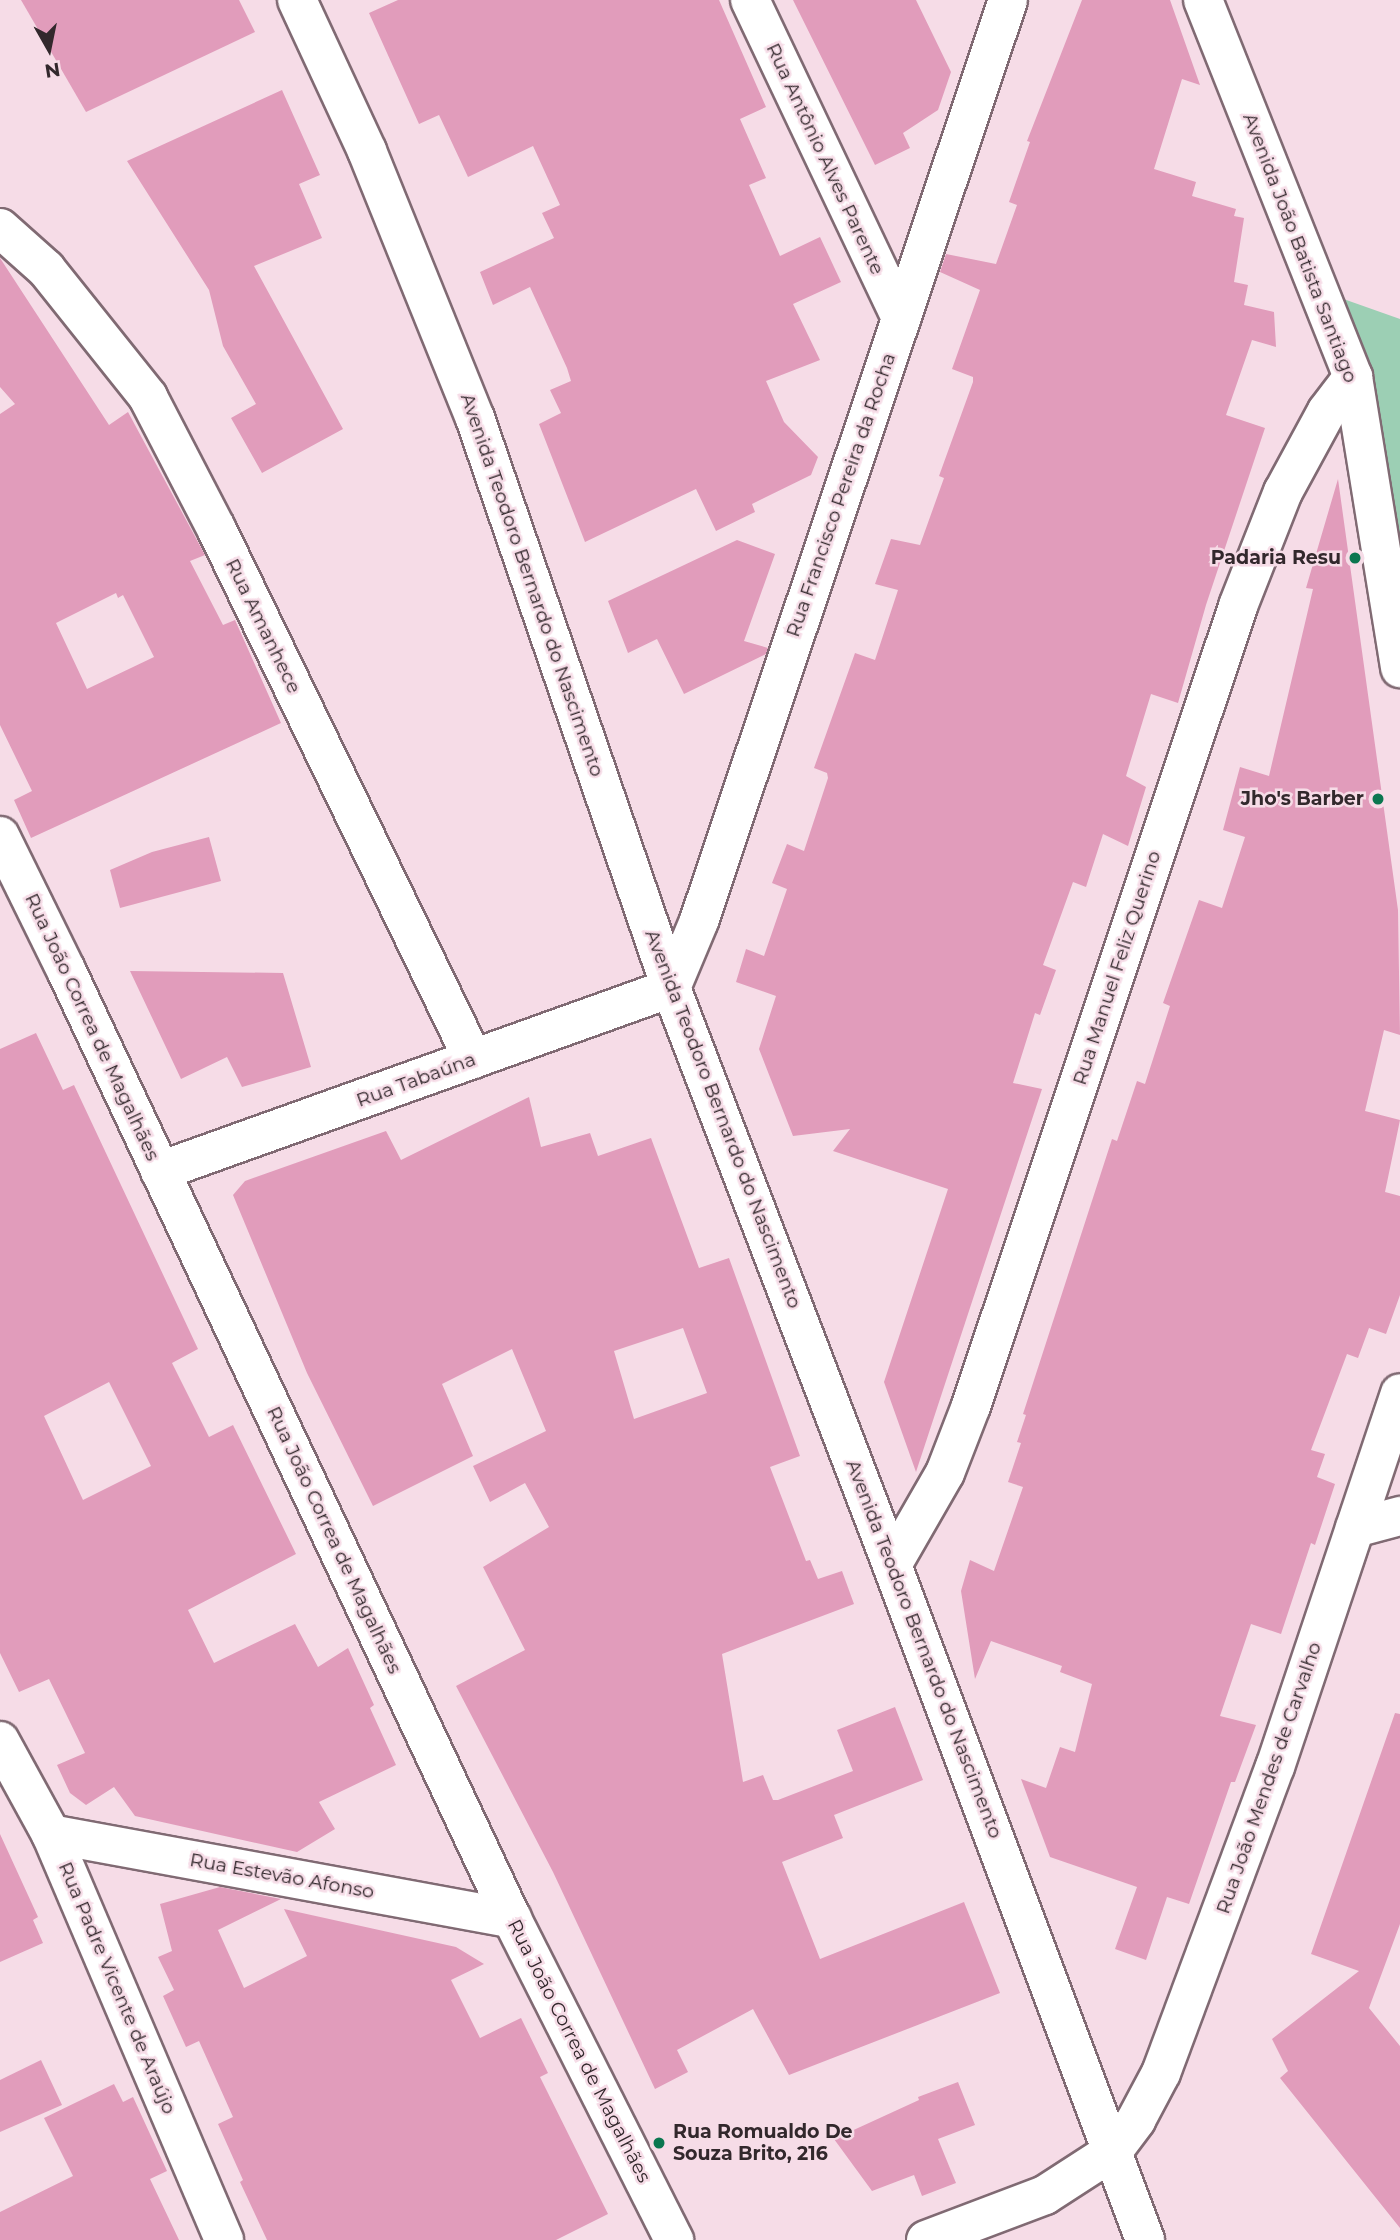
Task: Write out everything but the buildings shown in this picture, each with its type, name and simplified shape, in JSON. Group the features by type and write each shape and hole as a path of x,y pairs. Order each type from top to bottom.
{"street":[{"name":"Avenida Teodoro Bernardo do Nascimento","path":"297,0 367,152 475,418 671,988 892,1565 1145,2240"},
{"name":"Rua Antônio Alves Parente","path":"750,0 901,318"},
{"name":"Rua Francisco Pereira da Rocha","path":"671,988 699,921 1008,0"},
{"name":"Avenida João Batista Santiago","path":"1203,0 1353,377 1400,668"},
{"name":"Rua Amanhece","path":"0,228 46,269 148,397 222,541 472,1059"},
{"name":"Rua Manuel Feliz Querino","path":"892,1565 945,1472 971,1406 1238,606 1283,492 1327,411 1353,377"},
{"name":"Rua João Correa de Magalhães","path":"0,836 512,1919 674,2240"},
{"name":"Rua Tabaúna","path":"160,1171 671,988"},
{"name":"Rua João Mendes de Carvalho","path":"1113,2151 1136,2120 1161,2073 1275,1767 1400,1393"},
{"path":"1356,1528 1400,1516"},
{"name":"Rua Padre Vicente de Araújo","path":"0,1741 51,1834 224,2240"},
{"name":"Rua Estevão Afonso","path":"51,1834 512,1919"},
{"path":"926,2240 1045,2195 1113,2151"}],"green space":[{"path":"1335,296 1400,319 1400,624"}],"place":[{"name":"Padaria Resu","path":"1355,558"},
{"name":"Jho's Barber","path":"1378,799"},
{"name":"Rua Romualdo De Souza Brito, 216","path":"659,2143"}]}
